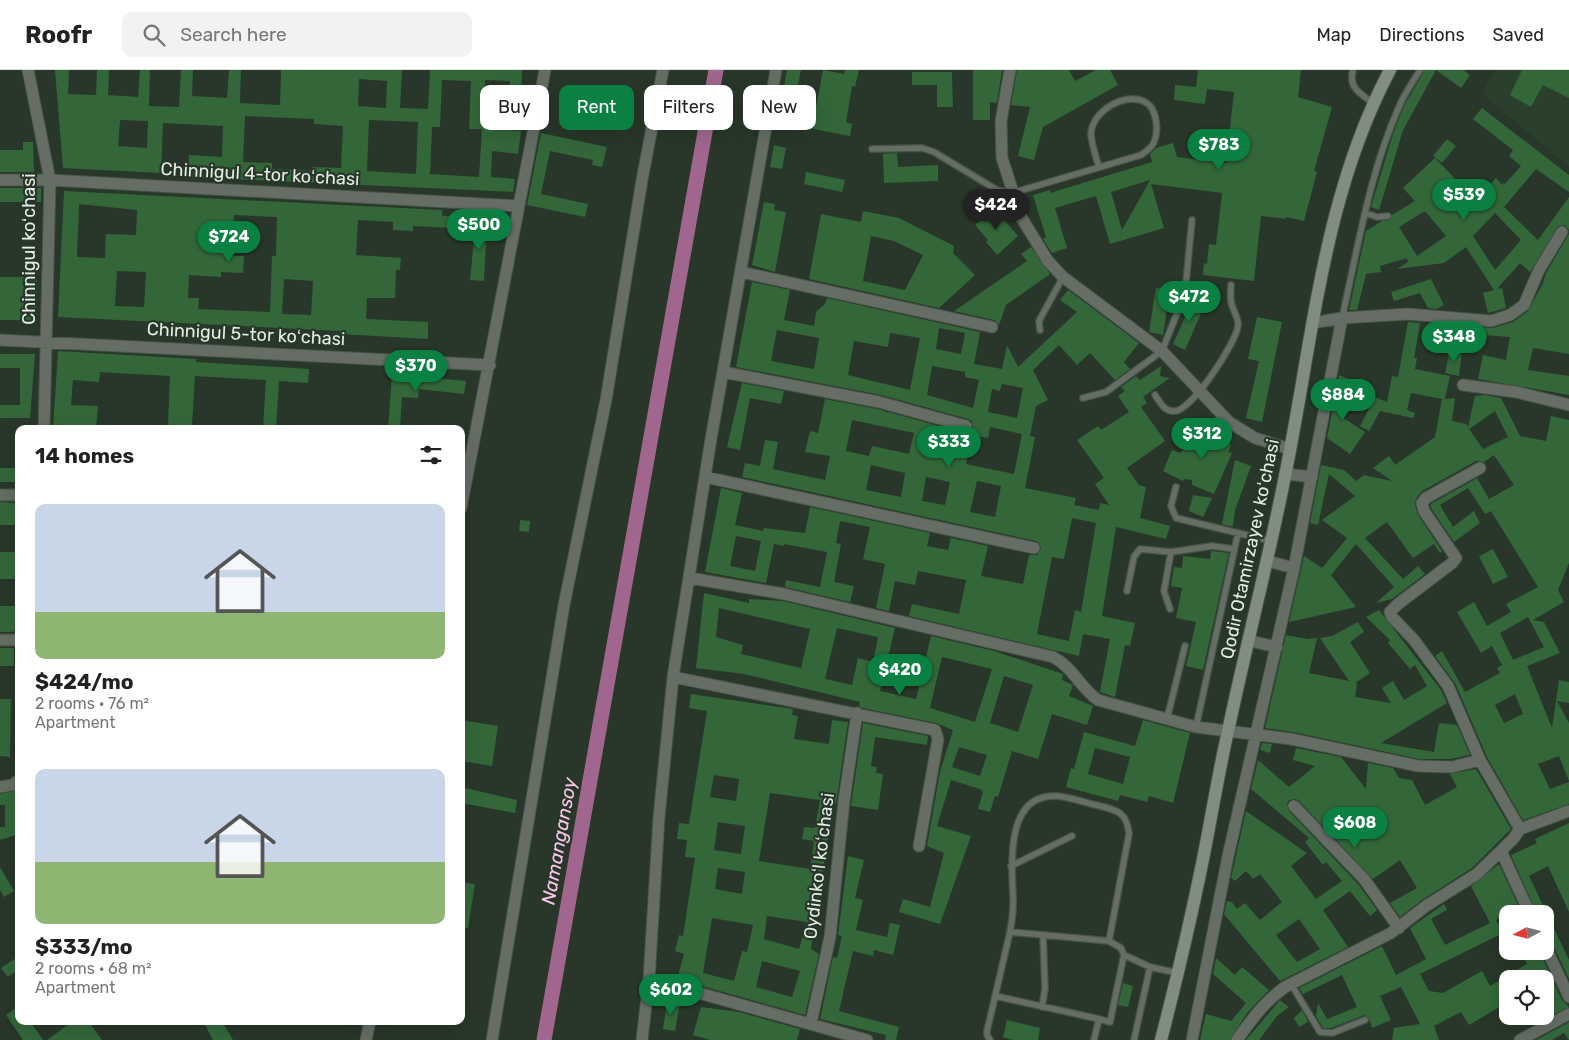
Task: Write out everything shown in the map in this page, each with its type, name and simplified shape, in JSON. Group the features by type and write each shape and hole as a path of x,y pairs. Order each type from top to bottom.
{"main road":[{"name":"Qodir Otamirzayev koʻchasi","path":"1161,1040 1178,973 1228,731 1286,474 1330,231 1345,179 1372,102 1390,70"}],"street":[{"name":"Chinnigul koʻchasi","path":"28,70 50,180 44,425"},
{"path":"465,488 545,70"},
{"path":"492,1040 564,605 606,400 636,209 663,70"},
{"path":"642,1040 649,979 660,817 673,677 705,477 776,70"},
{"path":"1010,70 1000,140 1002,158 1012,194 1028,230 1048,262 1063,277 1162,351 1220,414 1241,431 1255,438 1290,449"},
{"name":"Chinnigul 4-tor koʻchasi","path":"0,180 50,180 519,206"},
{"path":"1312,323 1342,318 1408,314 1491,321 1510,315 1524,304 1539,270 1562,232"},
{"path":"741,272 992,327"},
{"path":"1192,1040 1228,856 1294,568 1342,318"},
{"name":"Chinnigul 5-tor koʻchasi","path":"0,340 490,365"},
{"path":"723,372 879,402 966,426"},
{"path":"1463,385 1516,392 1569,405"},
{"path":"1480,468 1422,502 1424,511 1456,558 1390,612 1392,617 1419,646 1448,686 1480,760 1520,829"},
{"path":"1286,474 1312,477"},
{"path":"705,477 1034,548"},
{"path":"0,495 15,495"},
{"path":"1267,561 1294,568"},
{"path":"690,578 803,598 1053,657 1070,668 1087,691 1098,700 1196,727 1257,734 1418,766 1452,767 1480,760"},
{"path":"0,640 15,640"},
{"path":"1250,640 1277,647"},
{"path":"673,677 930,727 938,734 918,846"},
{"name":"Oydinkoʻl koʻchasi","path":"811,1023 830,937 844,801 857,713"},
{"path":"0,787 15,783"},
{"path":"1294,806 1364,879 1399,928"},
{"path":"1238,1040 1264,1003 1291,984 1399,928 1426,906 1477,874 1513,839 1520,829 1569,811"},
{"path":"1501,851 1526,905"},
{"path":"1552,960 1569,996"},
{"path":"649,979 811,1023 839,1035 866,1040"},
{"path":"1520,1040 1569,1014"},
{"path":"366,1040 369,1025"}],"lane":[{"path":"1353,70 1351,78 1354,88 1372,102"},
{"path":"1342,318 1365,213 1388,132 1400,104 1420,70"},
{"path":"872,149 922,148 934,152 997,190 1012,194 1141,155 1149,149 1157,133 1154,112 1150,104 1142,100 1113,103 1098,116 1091,134 1099,167"},
{"path":"1365,213 1377,217 1388,216"},
{"path":"1083,398 1106,392 1162,351 1185,293 1192,220"},
{"path":"1040,330 1039,321 1063,277"},
{"path":"1155,395 1163,407 1175,411 1183,408 1200,392 1236,334 1238,321 1231,301 1231,285"},
{"path":"1176,486 1170,506 1176,518 1271,541"},
{"path":"1196,727 1238,533"},
{"path":"1127,591 1136,552 1145,548 1171,552 1212,546 1234,549"},
{"path":"1170,609 1164,591 1171,552"},
{"path":"1168,719 1185,646"},
{"path":"990,1040 986,1035 1010,932 1013,906 1011,866 1014,838 1024,811 1034,801 1055,796 1122,814 1128,822 1129,834 1109,941"},
{"path":"1011,866 1072,836"},
{"path":"995,996 1110,1022 1124,956 1121,948 1109,941 1010,932"},
{"path":"1042,1007 1045,989 1043,936"},
{"path":"1124,956 1150,967 1178,973"},
{"path":"1134,1040 1150,967"},
{"path":"1291,984 1320,1032 1332,1033 1364,1020"},
{"path":"1094,1040 1099,1019"}],"shaded area":[{"path":"1494,70 1569,70 1569,167 1482,94"}],"building":[{"path":"55,70 69,70 68,94 96,95 97,70 109,70 108,95 138,97 140,70 150,70 149,106 179,107 181,70 193,70 192,96 227,98 229,70 241,70 240,103 280,105 281,70 402,70 400,108 428,109 430,70 522,70 521,85 510,85 510,81 485,80 485,85 480,85 480,129 469,129 471,81 442,80 440,127 432,127 430,174 479,177 482,130 521,131 518,154 492,151 491,177 515,179 513,192 188,177 189,155 222,157 223,126 163,123 161,173 63,168","holes":["359,79 387,81 386,108 358,106","245,116 314,119 314,124 343,126 341,168 312,167 312,171 272,169 272,163 243,162","120,120 148,121 147,148 118,146","369,120 418,122 416,174 367,171"]},
{"path":"787,70 801,70 798,85 784,85"},
{"path":"823,70 844,74 845,70 859,70 855,87 852,86 846,122 852,124 850,136 816,129 816,107"},
{"path":"973,70 1002,70 997,103 990,102 990,120 973,120"},
{"path":"1017,70 1069,70 1075,81 1096,70 1110,70 1118,85 1043,127 1034,160 1018,156 1030,107 1011,105"},
{"path":"1198,70 1301,70 1298,97 1332,107 1314,171 1317,172 1304,221 1286,217 1286,219 1261,216 1254,281 1203,275 1204,263 1207,264 1209,244 1216,245 1222,193 1151,184 1164,228 1110,244 1096,196 1055,208 1067,248 1052,253 1043,239 1046,237 1033,195 1050,190 1050,193 1152,162 1150,154 1156,148 1173,143 1177,157 1226,163 1234,92 1207,89 1205,104 1174,100 1175,85 1196,87","holes":["1150,180 1122,230 1111,192"]},
{"path":"1425,70 1436,70 1403,130 1379,210 1371,207 1393,134 1405,104"},
{"path":"1436,70 1463,70 1470,75 1461,88"},
{"path":"1522,70 1569,70 1569,98 1543,85 1531,107 1510,95"},
{"path":"912,72 952,72 953,107 937,107 937,85 912,85"},
{"path":"1482,108 1569,175 1569,192 1536,169 1504,207 1538,240 1569,197 1569,230 1565,225 1558,226 1530,272 1520,263 1497,289 1502,288 1506,308 1488,313 1483,293 1494,290 1466,247 1444,263 1397,269 1408,262 1407,258 1380,266 1381,272 1366,274 1357,310 1349,310 1366,231 1382,221 1390,220 1392,215 1415,201 1403,188 1435,158 1476,200 1496,178 1502,185 1503,183 1505,184 1521,166 1509,156 1513,150 1473,119","holes":["1425,211 1446,236 1417,256 1399,227","1495,213 1521,240 1495,270 1473,236"]},
{"path":"541,133 607,147 602,167 592,165 593,160 550,151 541,194 588,204 585,217 527,205"},
{"path":"1447,139 1456,146 1442,163 1433,156"},
{"path":"23,142 33,142 34,172 0,172 0,150 23,150"},
{"path":"774,145 786,148 782,169 770,167"},
{"path":"897,153 898,167 938,165 938,181 884,183 883,154"},
{"path":"806,172 845,180 842,192 804,184"},
{"path":"0,188 41,188 41,202 0,202"},
{"path":"64,191 442,210 442,216 452,216 451,228 413,226 413,231 393,230 393,222 358,220 356,255 401,258 400,270 396,270 395,298 367,298 366,319 428,322 428,339 340,334 340,331 58,317","holes":["79,204 137,210 136,235 106,234 105,258 77,257","234,215 277,217 276,256 272,256 270,312 198,309 199,298 188,298 189,275 221,277 221,272 243,273 244,256 232,256","117,271 146,272 144,307 115,306","284,279 313,281 311,315 282,314"]},
{"path":"764,202 775,204 774,210 786,212 775,272 752,265"},
{"path":"994,208 1018,236 997,255 986,242 988,240 975,225"},
{"path":"863,211 899,218 954,246 953,253 975,275 939,308 809,279 821,214 861,222","holes":["871,236 894,241 923,255 905,290 863,281"]},
{"path":"476,219 487,219 484,281 470,280"},
{"path":"1569,234 1569,354 1533,348 1528,370 1569,376 1569,395 1478,379 1483,355 1506,360 1510,337 1459,333 1460,326 1493,328 1513,322 1528,311 1543,283 1546,273"},
{"path":"1031,247 1050,274 1006,305 999,325 994,320 954,311 1027,261 1021,254"},
{"path":"0,277 37,277 36,320 0,320"},
{"path":"1431,279 1444,305 1436,309 1428,308 1420,293 1394,301 1391,292"},
{"path":"752,282 790,290 784,320 814,326 816,312 825,304 827,298 980,332 974,364 1002,369 1007,345 1018,367 1077,312 1060,300 1068,290 1139,343 1124,362 1130,369 1115,380 1090,353 1077,365 1059,345 1033,370 1048,400 1036,406 1030,436 1035,437 1025,488 1076,498 1074,505 1099,510 1100,503 1109,505 1095,484 1104,478 1077,440 1098,426 1101,430 1129,412 1118,396 1125,391 1121,387 1136,376 1140,380 1161,366 1160,376 1170,378 1143,397 1147,403 1141,407 1165,441 1127,468 1139,485 1146,487 1140,518 1170,526 1166,539 1116,527 1102,616 1135,623 1130,646 1125,645 1115,697 1100,692 1110,639 1083,634 1079,656 909,616 912,604 959,614 966,580 918,571 915,585 895,581 889,611 876,608 885,564 863,559 870,527 840,521 836,543 841,544 834,582 854,586 850,602 785,587 786,580 820,587 827,552 774,544 766,583 705,572 721,488 742,493 735,525 763,531 764,528 805,533 810,507 930,533 927,546 948,550 951,538 988,546 981,576 1023,584 1029,555 1037,555 1041,549 1036,541 742,477 745,463 760,466 765,440 778,442 773,469 825,480 830,456 805,452 810,431 818,433 825,399 877,409 964,433 971,432 973,428 972,421 968,419 881,395 736,367","holes":["939,328 965,333 961,354 936,349","777,330 819,338 814,369 771,361","890,333 920,338 910,390 848,375 854,341 888,347","932,366 965,372 965,377 979,380 973,408 927,395","1002,384 1023,388 1017,418 988,412 992,389 1000,391","852,420 914,433 909,454 872,446 869,456 846,451","990,427 1022,434 1014,474 966,464 972,435 988,438","871,465 905,473 901,497 866,490","926,477 950,482 945,505 922,501","977,481 1001,486 995,517 970,512","1072,518 1096,523 1081,612 1075,610 1069,641 1037,634 1052,557 1064,559","736,536 761,541 755,571 730,566"]},
{"path":"1156,288 1170,290 1163,335 1149,332"},
{"path":"1194,297 1206,302 1185,350 1173,344"},
{"path":"1257,317 1282,322 1262,422 1246,418 1259,361 1248,359"},
{"path":"1408,322 1420,323 1414,358 1417,358 1415,369 1450,376 1445,399 1455,398 1452,421 1466,424 1468,427 1475,396 1485,395 1501,398 1520,436 1546,441 1551,416 1569,420 1569,563 1558,590 1564,602 1533,620 1544,622 1560,653 1527,666 1552,728 1559,680 1569,682 1569,703 1557,701 1569,723 1569,781 1559,756 1538,764 1550,789 1569,782 1569,804 1523,820 1487,757 1455,683 1435,656 1442,651 1465,692 1500,673 1497,668 1502,665 1492,646 1481,653 1457,612 1474,602 1487,626 1511,612 1506,604 1538,587 1491,511 1485,514 1468,488 1440,505 1453,527 1474,511 1480,523 1454,542 1431,508 1431,504 1477,478 1489,499 1514,485 1494,455 1484,462 1476,461 1422,491 1416,499 1415,504 1418,515 1442,551 1440,553 1434,544 1413,558 1387,522 1365,538 1403,579 1418,566 1425,574 1392,599 1376,603 1394,587 1356,544 1331,575 1356,607 1289,622 1304,556 1322,568 1347,538 1322,520 1355,496 1329,474 1318,525 1310,523 1321,465 1344,470 1356,481 1364,475 1392,481 1373,468 1389,456 1395,465 1435,437 1442,399 1411,393 1407,410 1415,413 1413,418 1380,411 1369,431 1360,426 1375,397 1387,402 1392,376 1398,377","holes":["1495,411 1508,437 1483,449 1469,429","1528,617 1544,647 1513,660 1500,633","1515,694 1523,714 1504,723 1495,705"]},
{"path":"1450,349 1462,351 1459,376 1445,373"},
{"path":"58,351 196,359 196,362 309,369 308,383 279,381 276,425 263,425 266,380 195,376 192,425 168,425 170,376 100,372 99,382 73,380 71,405 98,406 96,425 53,425"},
{"path":"0,354 35,354 30,418 0,418 0,405 20,405 20,368 0,368"},
{"path":"392,374 466,381 464,394 419,389 418,398 402,397 400,425 388,425"},
{"path":"1339,375 1349,379 1342,417 1365,432 1350,454 1327,438"},
{"path":"742,383 784,391 781,404 750,398 740,450 727,447"},
{"path":"1212,423 1231,445 1228,452 1232,453 1214,494 1192,485 1192,480 1184,479 1183,481 1163,471 1172,450 1180,453"},
{"path":"1235,460 1251,466 1235,510 1233,526 1229,526 1222,524"},
{"path":"0,468 15,468 15,482 0,482"},
{"path":"1193,495 1212,498 1203,517 1189,511"},
{"path":"0,502 15,503 15,525 0,525"},
{"path":"520,520 530,521 529,532 519,531"},
{"path":"1493,549 1508,577 1493,584 1479,556"},
{"path":"1211,551 1229,553 1203,670 1186,666 1196,622 1176,618 1182,588 1171,586 1174,567 1182,568 1183,556 1210,559"},
{"path":"0,552 15,552 15,579 0,579"},
{"path":"704,593 749,603 749,599 783,601 895,628 880,691 916,699 931,636 994,651 1063,674 1062,680 1073,685 1069,696 1093,706 1087,725 1052,714 1038,759 1012,751 998,797 995,796 990,812 978,809 983,792 980,789 951,780 937,826 971,836 940,924 899,912 903,899 930,907 944,853 927,846 940,772 953,730 936,723 862,708 859,706 860,702 744,674 696,668","holes":["719,608 810,629 801,668 741,654 743,645 716,637","837,628 878,637 873,662 858,658 852,685 825,679","942,657 992,669 975,722 930,708","1004,676 1033,685 1018,732 990,723","959,747 987,755 980,776 952,767"]},
{"path":"0,606 15,606 14,632 0,632"},
{"path":"1379,610 1441,690 1447,703 1381,743 1434,752 1439,723 1457,725 1470,755 1451,759 1419,759 1293,732 1265,728 1286,635 1307,639 1317,638 1309,673 1349,681 1320,638 1332,636 1358,622 1364,632 1350,642 1370,673 1355,683 1357,683 1355,697 1391,703 1382,688 1393,681 1404,700 1427,686 1415,665 1410,669 1388,643 1390,640 1366,617"},
{"path":"0,648 14,648 14,666 0,666"},
{"path":"691,694 793,709 792,715 798,716 794,739 829,744 832,720 848,722 836,804 833,804 811,949 819,954 805,1015 677,979 684,954 675,951 679,935 683,936 695,858 685,857 687,840 677,839 679,823 689,824 707,711 689,708","holes":["714,775 739,779 736,801 710,797","770,793 820,800 815,828 804,827 802,839 814,841 810,869 759,861","718,822 745,826 741,854 714,850","718,868 745,872 742,894 715,889","767,916 807,922 799,949 764,939","712,918 753,925 747,952 742,951 734,981 703,973","762,961 800,971 792,997 756,987"]},
{"path":"0,699 11,699 10,757 0,756"},
{"path":"1143,720 1190,733 1173,803 1149,796 1147,802 1120,795 1118,801 1066,787 1071,768 1074,769 1084,732 1135,746","holes":["1095,748 1130,757 1123,784 1088,774"]},
{"path":"465,721 498,726 492,766 465,762"},
{"path":"863,723 928,736 927,745 875,737 871,766 877,767 876,773 883,774 878,810 851,806"},
{"path":"1262,743 1272,744 1270,753 1260,750"},
{"path":"1296,748 1341,757 1366,789 1368,763 1393,768 1399,778 1412,780 1425,805 1457,787 1450,774 1476,769 1511,829 1472,868 1422,900 1400,917 1390,903 1417,888 1400,860 1373,879 1299,801 1296,799 1289,800 1287,804 1289,811 1358,884 1377,910 1370,916 1350,891 1323,910 1348,947 1280,981 1224,914 1227,901 1232,902 1237,909 1245,903 1260,920 1282,902 1260,874 1253,879 1246,871 1235,881 1231,878 1246,811 1307,853 1291,866 1316,899 1342,881 1326,862 1323,865 1305,842 1309,838 1251,789 1258,760 1289,787 1315,766 1293,760","holes":["1299,919 1320,949 1297,962 1276,935"]},
{"path":"465,788 517,800 515,813 465,804"},
{"path":"15,791 15,835 0,840 0,827 5,827 5,805 0,805 0,794"},
{"path":"1569,823 1569,912 1548,866 1529,876 1543,905 1533,905 1511,855 1537,843 1535,839"},
{"path":"848,856 864,860 855,898 863,900 856,930 887,937 890,923 900,925 893,955 874,950 873,956 853,951 839,1011 899,1027 896,1040 885,1040 886,1035 820,1019 833,957 837,958 842,936 838,935"},
{"path":"1499,864 1518,905 1499,905 1499,918 1490,923 1471,886"},
{"path":"0,867 14,891 4,897 0,890"},
{"path":"465,883 475,884 468,928 465,928"},
{"path":"1444,904 1447,910 1431,919 1445,945 1496,920 1499,926 1499,935 1420,974 1429,991 1443,993 1482,971 1490,986 1499,981 1499,1007 1469,1025 1461,1012 1434,1026 1439,1040 1392,1040 1394,1028 1420,1024 1401,987 1380,996 1391,1020 1372,1028 1369,1018 1365,1015 1331,1028 1323,1028 1316,1016 1318,1003 1327,1019 1357,1007 1342,975 1303,994 1299,988 1382,946 1396,975 1426,959 1410,928"},
{"path":"1554,928 1569,960 1569,979 1554,947"},
{"path":"1216,958 1235,975 1242,967 1269,990 1247,1013 1230,1040 1200,1040 1206,1014 1231,1021 1246,1003 1213,974"},
{"path":"15,959 15,972 8,977 1,968"},
{"path":"1525,960 1543,960 1548,970 1517,970 1527,964"},
{"path":"1123,983 1133,986 1128,1007 1118,1005"},
{"path":"1554,983 1562,1000 1569,1007 1554,1014"},
{"path":"1280,1000 1289,1007 1277,1016 1259,1040 1246,1040"},
{"path":"667,1002 680,1003 675,1031 663,1029"},
{"path":"701,1007 739,1012 800,1029 797,1040 710,1040 693,1035"},
{"path":"15,1009 15,1025 33,1025 43,1040 23,1040 6,1015"},
{"path":"1302,1010 1308,1022 1299,1027 1294,1018"},
{"path":"1007,1020 1040,1028 1038,1040 1013,1040 1003,1037"},
{"path":"1569,1022 1569,1040 1564,1033 1552,1040 1536,1040"},
{"path":"68,1025 91,1025 102,1040 47,1040"},
{"path":"205,1025 224,1025 233,1040 213,1040"}],"waterway":[{"name":"Namangansoy","path":"544,1040 716,70"}]}
